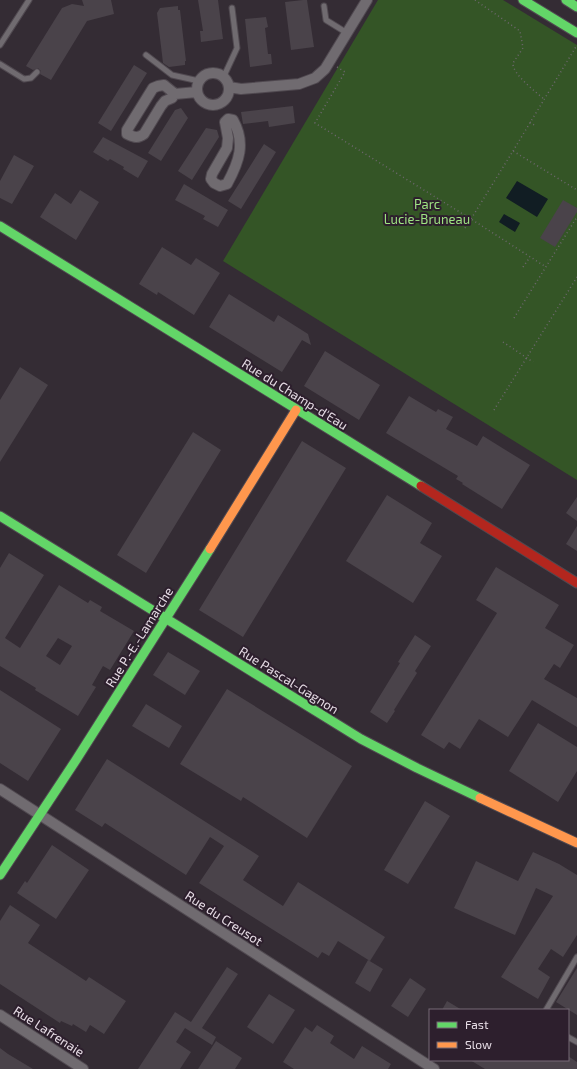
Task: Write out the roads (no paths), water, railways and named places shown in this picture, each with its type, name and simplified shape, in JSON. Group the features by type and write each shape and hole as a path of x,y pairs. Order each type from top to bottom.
{"street":[{"path":"229,87 241,89 305,82 320,75 367,0"},
{"path":"523,0 577,33"},
{"path":"566,0 577,7"},
{"path":"216,72 224,76 228,82 228,95 220,103 210,105 199,97 197,87 199,81 205,74 216,72"},
{"path":"175,94 164,85 153,88 127,130 127,134 134,138 140,137 144,134 161,106 175,94 197,92"},
{"path":"220,103 228,119"},
{"path":"228,119 234,120 237,126 240,146 239,157 236,167 227,184 220,186 214,183 211,179 212,174 227,148 228,138 225,122 228,119"},
{"name":"Rue du Champ-d'Eau","path":"0,226 577,584"},
{"name":"Rue P.-E.-Lamarche","path":"0,875 41,815 166,620 296,410"},
{"name":"Rue Pascal-Gagnon","path":"0,516 166,620 361,739 417,768 577,843"},
{"name":"Rue du Creusot","path":"0,789 428,1067"},
{"name":"Rue Lafrenaie","path":"0,1015 83,1069"}],"lane":[{"path":"0,45 29,0"},
{"path":"324,6 326,20 347,32"},
{"path":"224,76 237,48 232,8"},
{"path":"146,55 172,75 199,81"},
{"path":"0,64 24,79 33,77 37,72"},
{"path":"547,1009 577,957"}],"park label":[{"name":"Parc Lucie-Bruneau","path":"427,212"}]}
